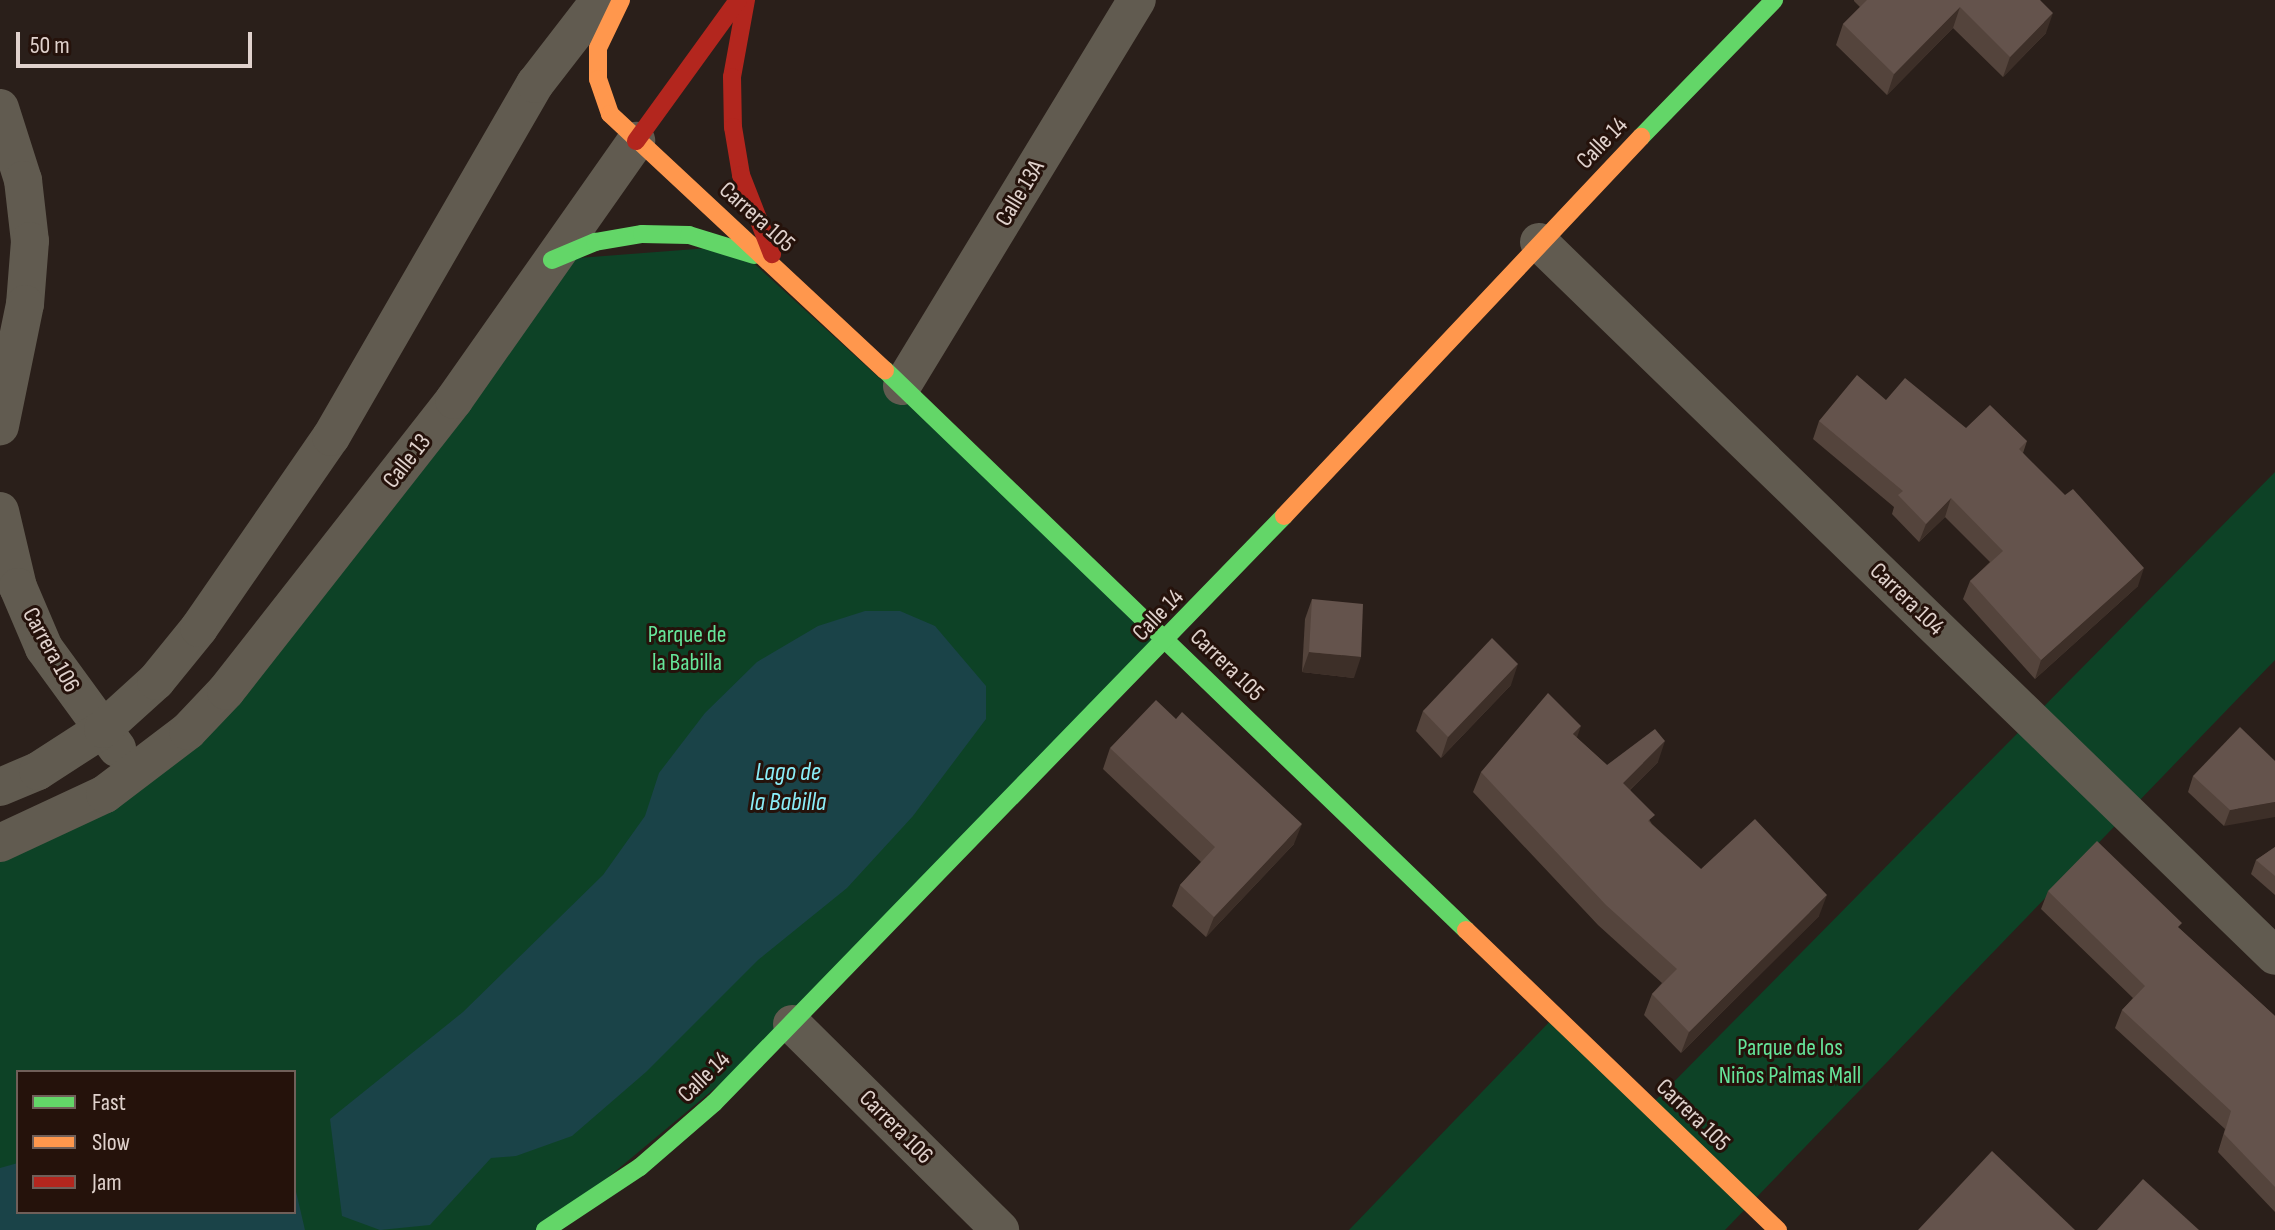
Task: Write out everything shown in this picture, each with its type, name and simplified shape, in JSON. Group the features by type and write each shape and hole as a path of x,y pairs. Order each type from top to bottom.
{"main road":[{"name":"Carrera 105","path":"621,0 598,48 598,79 610,114 636,141 778,267 1778,1230"},
{"name":"Calle 13","path":"636,141 738,0"},
{"path":"746,0 732,77 733,127 749,199 778,267"},
{"name":"Calle 14","path":"545,1230 640,1167 792,1024 1167,641 1539,242 1774,0"},
{"path":"552,260 595,242 642,234 689,235 735,246 778,267"}],"street":[{"path":"0,787 38,771 103,729 156,681 199,628 331,437 535,84 600,0"},
{"name":"Calle 13A","path":"902,386 1137,0"},
{"path":"0,108 23,180 30,241 25,304 0,426"},
{"name":"Calle 13","path":"0,843 59,819 134,772 188,731 226,691 454,400 636,141"},
{"name":"Carrera 104","path":"1539,242 2275,956"},
{"name":"Carrera 106","path":"0,511 18,587 44,648 134,772"},
{"name":"Carrera 106","path":"792,1024 1000,1230"}],"green space":[{"name":"Parque de la Babilla","path":"735,246 1167,641 792,1024 545,1230 0,1230 0,843 188,731 552,260"},
{"name":"Parque de los Niños Palmas Mall","path":"2275,472 2275,660 1725,1230 1349,1230 1555,1016 1650,1106"}],"water":[{"name":"Lago de la Babilla","path":"865,611 900,611 935,626 986,686 986,719 913,816 847,888 758,960 646,1072 572,1136 516,1156 491,1158 430,1225 380,1230 342,1216 330,1119 463,1012 603,875 645,816 659,773 705,713 757,662 818,626"},
{"path":"16,1164 16,1214 296,1214 296,1192 305,1230 0,1230 0,1168"}],"building":[{"path":"1867,0 2040,0 2053,13 2010,57 1960,7 1894,74 1843,24"},
{"path":"1857,375 1886,400 1905,378 1966,428 1990,405 2027,441 2019,449 2065,495 2073,489 2144,568 2041,660 1970,581 2003,551 1951,498 1926,524 1898,495 1903,491 1819,421"},
{"path":"1312,599 1363,604 1361,657 1309,652"},
{"path":"1492,638 1518,664 1448,737 1423,711"},
{"path":"1548,693 1581,726 1573,734 1607,765 1655,729 1665,741 1623,783 1655,815 1648,821 1701,869 1755,819 1827,895 1689,1032 1652,994 1677,969 1606,905 1481,772"},
{"path":"1156,700 1176,719 1182,712 1302,824 1214,917 1180,885 1215,847 1110,748"},
{"path":"2240,727 2275,761 2275,802 2230,810 2193,776"},
{"path":"2097,841 2182,923 2178,927 2275,1016 2275,1187 2224,1134 2231,1111 2122,1010 2145,986 2048,891"},
{"path":"2275,847 2275,876 2256,860"},
{"path":"1992,1151 2075,1230 1918,1230"},
{"path":"2143,1179 2199,1230 2097,1230"}],"traffic: fast":[{"path":"1641,137 1774,0"},
{"path":"552,260 595,242 642,234 689,235 754,255"},
{"path":"885,370 1466,930"},
{"path":"545,1230 640,1167 714,1103 1284,516"}],"traffic: slow":[{"path":"621,0 598,48 598,79 610,114 885,370"},
{"path":"1284,516 1641,137"},
{"path":"1466,930 1778,1230"}],"traffic: jam":[{"path":"636,141 738,0"},
{"path":"746,0 732,77 733,127 741,175 772,254"}]}
